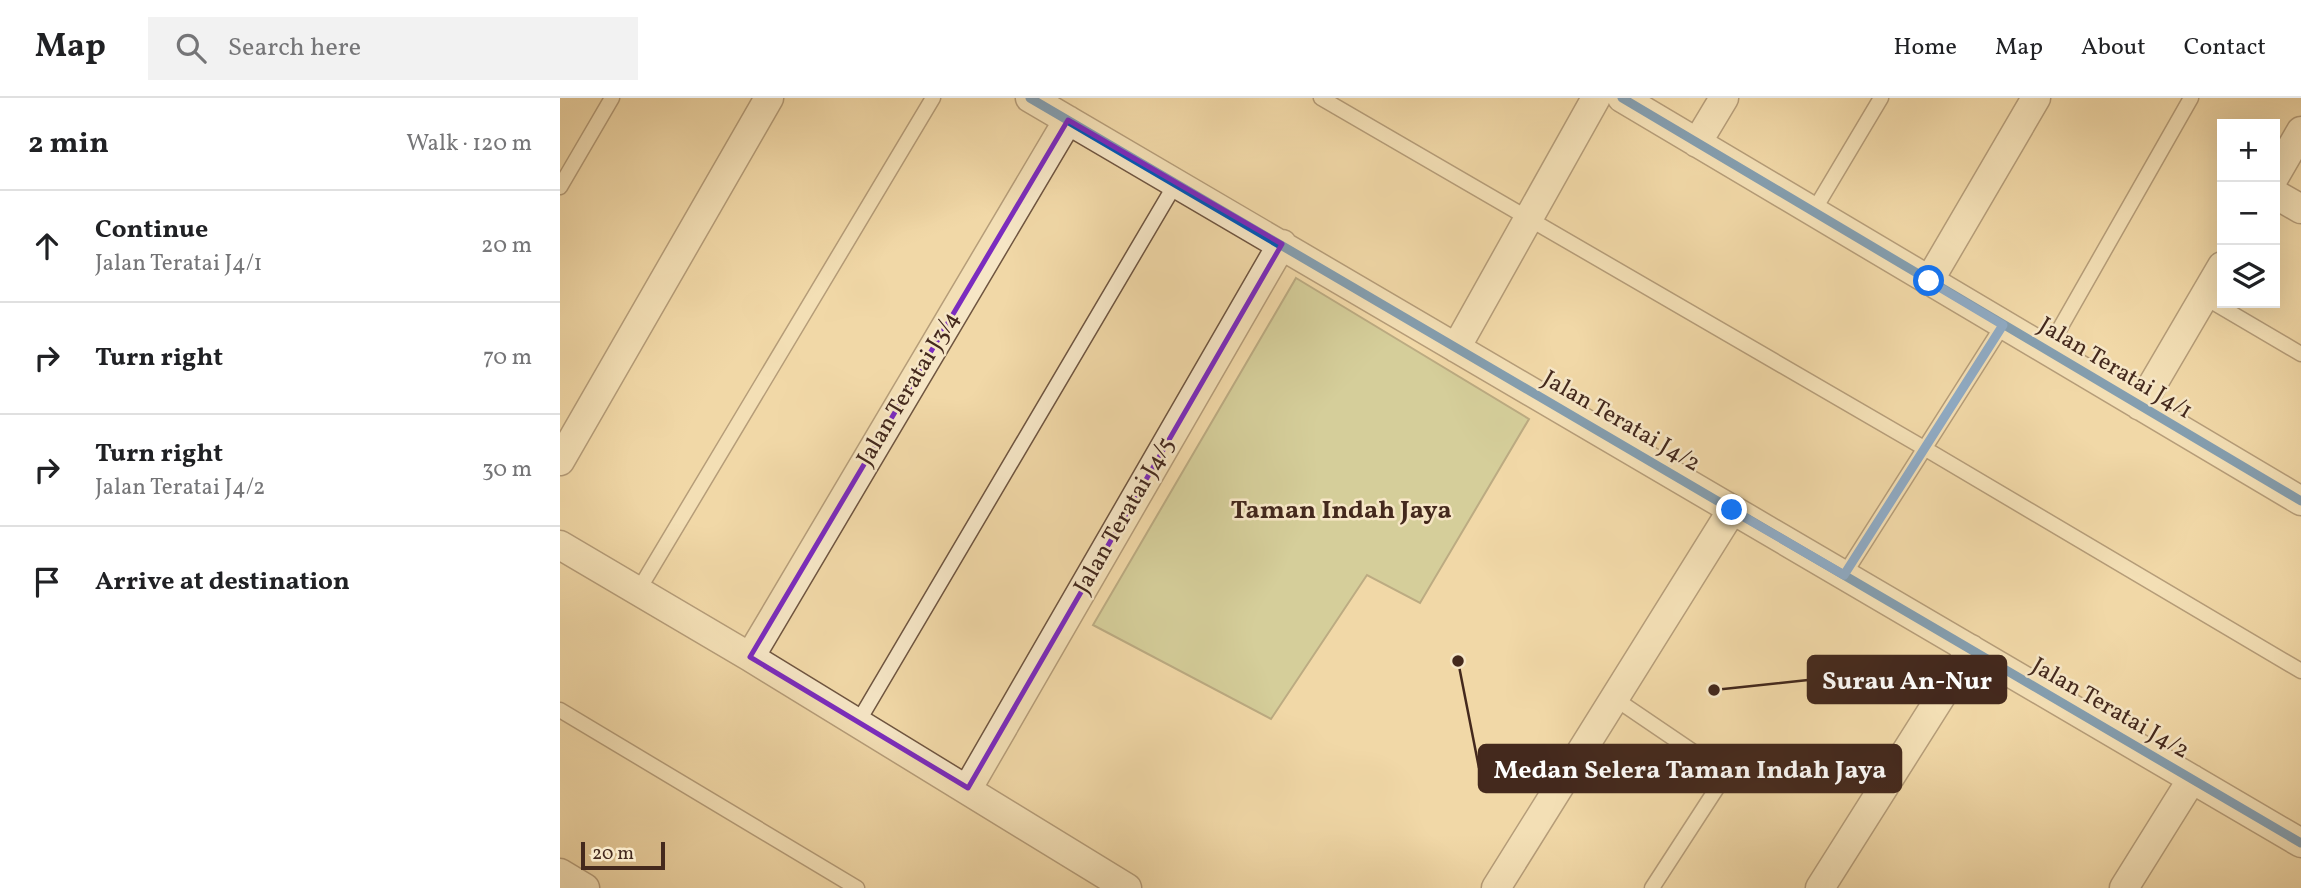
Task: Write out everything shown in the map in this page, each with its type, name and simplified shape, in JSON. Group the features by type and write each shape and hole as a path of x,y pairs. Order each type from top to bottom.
{"street":[{"path":"560,461 769,98"},
{"name":"Jalan Teratai J4/2","path":"1030,98 2301,843"},
{"path":"1456,348 1596,98"},
{"name":"Jalan Teratai J4/1","path":"1622,98 2301,501"},
{"path":"1697,143 1724,98"},
{"path":"1929,281 2036,98"},
{"name":"Jalan Teratai J3/4","path":"750,657 1068,120"},
{"path":"2280,167 2301,131"},
{"path":"2280,197 2301,209"},
{"name":"Jalan Teratai J4/5","path":"968,788 1282,244"},
{"path":"2140,406 2217,275"},
{"path":"1496,888 1732,510"},
{"path":"560,545 968,788 1128,888"},
{"path":"1820,888 1971,649"},
{"path":"2124,888 2192,779"},
{"path":"560,873 585,888"}],"lane":[{"path":"560,187 612,98"},
{"path":"638,591 933,98"},
{"path":"1321,98 2301,671"},
{"path":"1813,212 1881,98"},
{"path":"2047,351 2191,98"},
{"path":"858,722 1176,183"},
{"path":"2204,297 2301,354"},
{"path":"1844,575 2003,325"},
{"path":"1614,698 1726,774 1652,888"},
{"path":"560,709 857,888"}],"highlighted area":[{"path":"1068,120 1282,244 968,788 750,657"}],"green space":[{"path":"1296,278 1529,419 1420,603 1367,575 1271,719 1093,625"}],"cycle path":[{"path":"1030,98 2301,843"},
{"path":"1622,98 2301,501"}],"place":[{"name":"Medan Selera Taman Indah Jaya","path":"1458,661"},
{"name":"Surau An-Nur","path":"1714,690"}],"district":[{"name":"Taman Indah Jaya","path":"1341,511"}],"route":[{"path":"1732,510 1844,575 2003,325 1929,281"}]}
